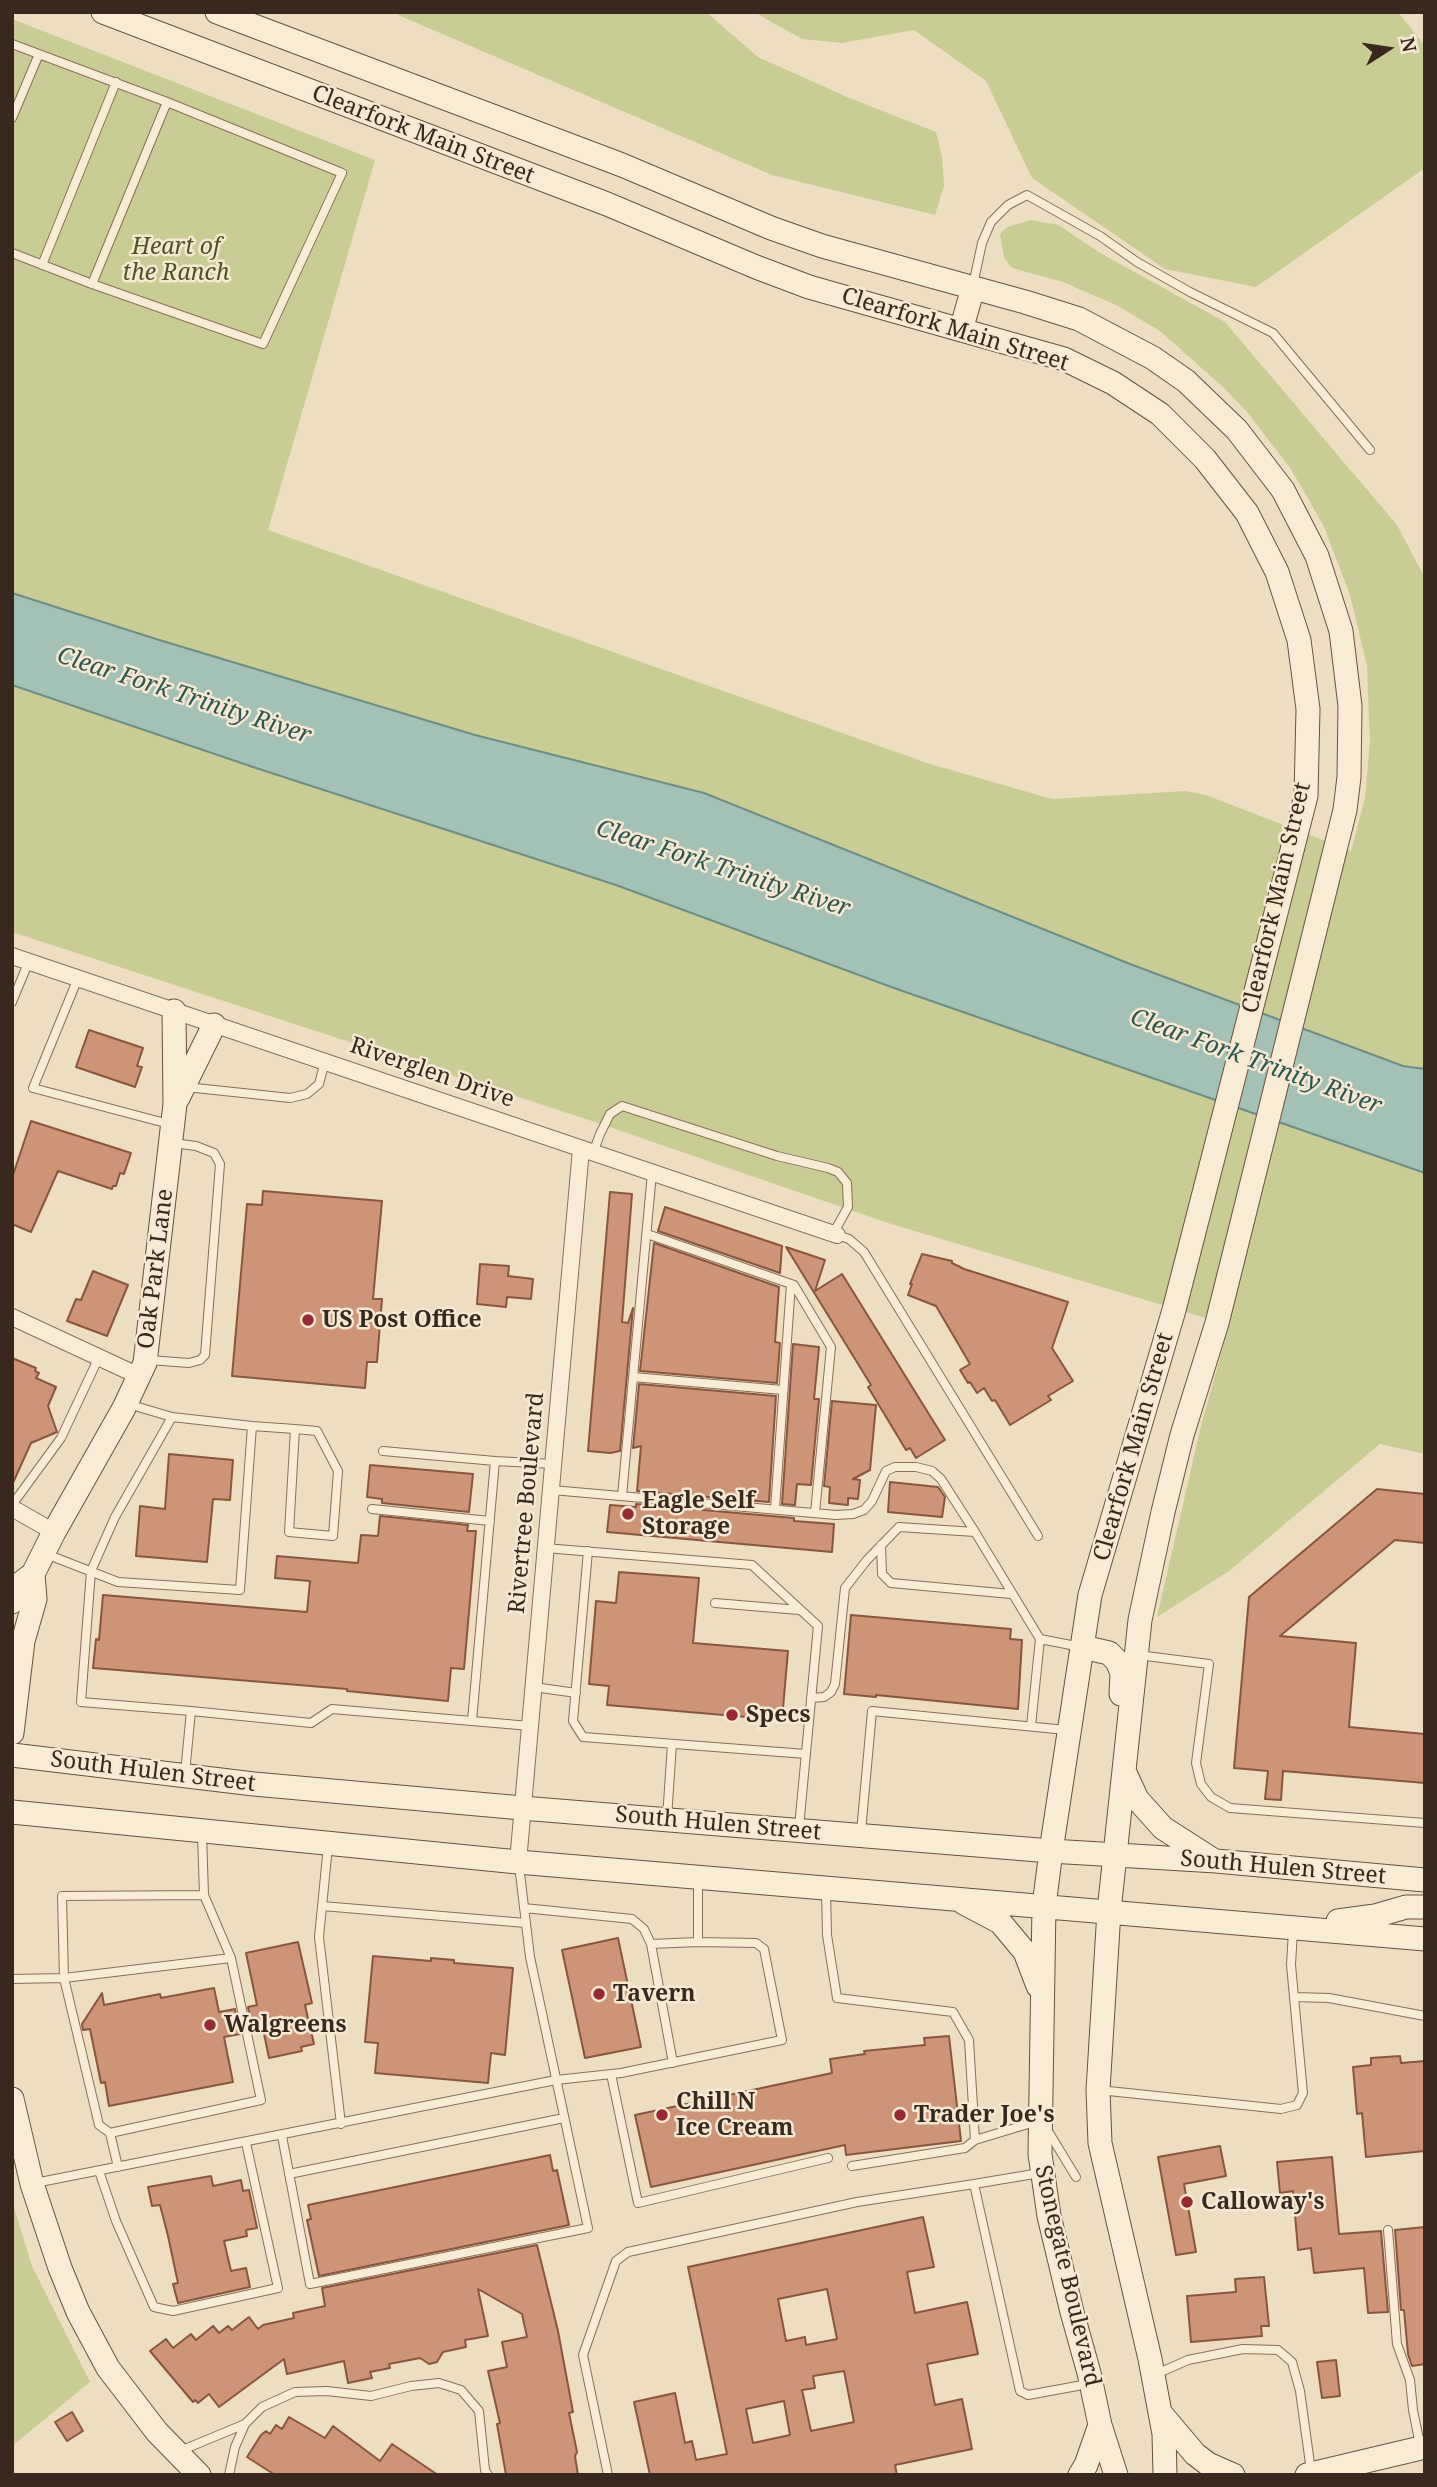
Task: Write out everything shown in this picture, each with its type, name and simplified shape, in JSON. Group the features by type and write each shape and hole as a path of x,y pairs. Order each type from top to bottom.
{"street":[{"name":"Clearfork Main Street","path":"103,12 607,204 756,267 809,286 1064,359 1114,383 1160,414 1196,450 1247,513 1278,572 1299,640 1308,709 1306,796 1174,1310 1090,1595 1044,1906"},
{"name":"Clearfork Main Street","path":"218,12 622,165 771,228 822,246 1079,319 1153,358 1186,381 1237,430 1283,490 1317,556 1341,631 1350,706 1349,777 1345,810 1217,1324 1182,1434 1163,1511 1135,1655 1109,1911"},
{"path":"961,330 973,288"},
{"name":"Riverglen Drive","path":"12,956 835,1234"},
{"name":"Oak Park Lane","path":"12,1602 17,1586 33,1574 143,1368 175,1114 174,1011"},
{"name":"Oak Park Lane","path":"175,1114 214,1025"},
{"name":"Rivertree Boulevard","path":"518,1862 545,1548 587,1151"},
{"path":"12,1317 99,1357 143,1368"},
{"path":"12,1507 49,1542"},
{"name":"Oak Park Lane","path":"12,1733 23,1642 35,1599 33,1574"},
{"path":"1083,1647 1110,1653 1117,1661 1122,1672 1121,1712 1127,1742"},
{"name":"South Hulen Street","path":"12,1755 185,1776 522,1808 1051,1851 1216,1861 1425,1880"},
{"path":"1125,1771 1138,1799 1163,1828 1216,1861"},
{"path":"12,1812 518,1862 1425,1938"},
{"path":"955,1899 1000,1922 1025,1952 1043,1996"},
{"name":"Stonegate Boulevard","path":"1044,1906 1040,2154 1049,2216 1100,2425 1116,2475"},
{"path":"1293,1927 1375,1916 1406,1907 1425,1908"},
{"path":"1109,1911 1098,2090 1100,2143 1153,2375 1164,2434 1165,2475"},
{"path":"12,2099 32,2184 60,2269 78,2312 108,2368 156,2432 199,2475"},
{"path":"1160,2414 1195,2454 1208,2464 1233,2475"},
{"path":"1080,2475 1100,2425"},
{"path":"1310,2474 1422,2448"}],"lane":[{"path":"12,44 117,82 342,173 263,344 12,253"},
{"path":"12,118 39,54"},
{"path":"42,265 117,82"},
{"path":"92,284 167,102"},
{"path":"973,288 982,243 991,222 1008,205 1027,195 1100,236 1147,268 1273,333 1370,450"},
{"path":"12,1002 29,961"},
{"path":"78,978 33,1088 175,1114 307,1094 319,1084 325,1061"},
{"path":"587,1151 610,1114 622,1106 778,1156 838,1172 847,1183 848,1207 835,1234 849,1239 864,1252 1038,1536"},
{"path":"143,1368 189,1363 200,1360 205,1355 220,1164 214,1153 196,1146 175,1114"},
{"path":"622,1496 652,1172"},
{"path":"647,1234 794,1285 831,1347 815,1513"},
{"path":"775,1509 791,1284"},
{"path":"12,1507 61,1438 99,1357"},
{"path":"633,1377 783,1390"},
{"path":"126,1404 172,1417 317,1431 338,1471 333,1535 289,1532 295,1429"},
{"path":"172,1417 115,1517 91,1571 81,1702 311,1723 332,1709 530,1726"},
{"path":"49,1542 91,1571 118,1582 240,1590 252,1426"},
{"path":"383,1451 554,1464"},
{"path":"472,1721 495,1461"},
{"path":"552,1490 836,1515 863,1510 872,1501 886,1471 895,1467 916,1467 932,1471 941,1479 1040,1639 1031,1726"},
{"path":"372,1509 490,1521"},
{"path":"811,1698 824,1697 831,1692 835,1684 845,1588 881,1545 899,1527 975,1532"},
{"path":"881,1545 882,1574 891,1584 1011,1594"},
{"path":"545,1548 752,1565 818,1626 799,1830"},
{"path":"587,1551 573,1721 583,1737 806,1754"},
{"path":"715,1603 799,1610"},
{"path":"1040,1639 1083,1647"},
{"path":"1135,1655 1209,1664 1196,1763 1201,1784 1211,1797 1230,1808 1425,1823"},
{"path":"534,1687 576,1693"},
{"path":"185,1776 191,1711"},
{"path":"861,1835 872,1711 1070,1731"},
{"path":"667,1820 672,1744"},
{"path":"110,2133 261,2100 231,1958 204,1895 202,1831"},
{"path":"329,1843 319,1937 341,2124"},
{"path":"282,2136 310,2284 588,2228 530,1956 518,1862"},
{"path":"698,1877 698,1942"},
{"path":"826,1888 827,1935 837,1998 953,2012 969,2040 975,2140"},
{"path":"118,2167 110,2133 99,2125 64,1978 62,1896 204,1895"},
{"path":"322,1906 526,1923"},
{"path":"524,1908 632,1919 644,1929 651,1944 673,2063"},
{"path":"1098,2090 1281,2109 1297,2105 1303,2093 1291,1965 1293,1927"},
{"path":"32,2184 556,2080 611,2074 782,2040 764,1949 756,1943 651,1944"},
{"path":"12,1979 64,1978 231,1958"},
{"path":"1294,1997 1329,1998 1425,2016"},
{"path":"611,2074 638,2203 828,2158"},
{"path":"289,2174 564,2118"},
{"path":"852,2166 965,2148 975,2140 1041,2120 1076,2177"},
{"path":"99,2171 116,2221 154,2307 173,2311 278,2288 246,2143"},
{"path":"608,2475 583,2355 616,2261 621,2255 857,2202 1043,2172"},
{"path":"974,2184 1020,2391 1028,2395 1091,2384"},
{"path":"1388,2230 1398,2344 1410,2380 1413,2410 1422,2448"},
{"path":"1153,2375 1188,2360 1243,2349 1278,2350 1292,2362 1300,2391 1310,2474"},
{"path":"229,2475 235,2446 245,2424 262,2407 295,2392 327,2391 372,2396 411,2386 439,2383 461,2390 479,2411 485,2470 488,2475"},
{"path":"176,2451 186,2450 245,2424"}],"green space":[{"path":"391,12 706,12 758,57 847,97 936,132 942,157 944,186 935,215 772,175"},
{"path":"760,12 1398,12 1425,46 1425,168 1256,287 1165,269 1032,178 986,81 914,30 842,43 802,39 759,15"},
{"name":"Heart of the Ranch","path":"12,19 375,160 268,530 930,764 1052,799 1186,791 1206,795 1351,851 1365,798 1370,742 1367,666 1350,595 1325,529 1308,498 1290,468 1248,413 1160,331 1116,305 1063,282 1012,268 1004,258 1000,234 1007,227 1031,220 1058,225 1102,254 1225,322 1397,525 1425,578 1425,1454 1380,1444 1229,1571 1157,1617 1200,1430 1229,1325 888,1223 586,1119 12,932"},
{"path":"12,2201 32,2266 90,2382 12,2446"}],"water":[{"name":"Clear Fork Trinity River","path":"12,593 475,735 704,793 1130,964 1403,1066 1425,1069 1425,1173 894,988 616,885 12,685"}],"building":[{"path":"89,1030 143,1048 137,1066 142,1067 135,1087 76,1067"},
{"path":"31,1121 131,1153 124,1174 120,1173 116,1186 112,1189 58,1171 31,1232 12,1224 12,1178"},
{"path":"263,1191 382,1201 373,1299 382,1299 377,1362 367,1362 365,1388 232,1376 247,1204 262,1205"},
{"path":"610,1192 632,1194 622,1322 628,1323 633,1308 620,1451 610,1453 588,1451"},
{"path":"665,1207 782,1246 780,1273 658,1231"},
{"path":"654,1243 779,1287 775,1342 780,1343 777,1383 640,1371"},
{"path":"786,1247 825,1260 815,1291 842,1274 945,1440 916,1458 910,1448 906,1450 868,1387 871,1385"},
{"path":"922,1254 952,1261 964,1269 1068,1302 1052,1348 1073,1381 1048,1396 1051,1400 1010,1425 995,1400 992,1401 984,1388 977,1393 970,1382 968,1383 960,1370 970,1364 936,1306 908,1295"},
{"path":"480,1264 509,1266 508,1276 533,1279 531,1299 507,1297 506,1307 477,1304"},
{"path":"93,1271 128,1285 107,1336 67,1321 76,1299 81,1300"},
{"path":"793,1344 819,1347 814,1399 819,1399 811,1485 797,1484 795,1505 782,1504"},
{"path":"12,1358 36,1368 35,1371 39,1373 36,1378 56,1387 48,1406 57,1432 31,1443 12,1485"},
{"path":"639,1384 776,1396 769,1502 637,1491 641,1446 633,1448"},
{"path":"832,1401 876,1405 870,1470 853,1479 860,1480 858,1499 848,1498 848,1505 829,1503 830,1487 824,1486"},
{"path":"169,1454 233,1460 230,1500 213,1499 207,1562 136,1556 140,1506 165,1509"},
{"path":"370,1465 473,1474 469,1512 382,1503 382,1499 367,1497"},
{"path":"890,1482 938,1487 945,1497 942,1517 888,1512"},
{"path":"1377,1489 1425,1494 1425,1543 1395,1540 1280,1636 1356,1643 1349,1727 1425,1734 1425,1783 1283,1771 1281,1800 1265,1799 1268,1771 1234,1768 1249,1597"},
{"path":"636,1504 834,1524 832,1552 607,1532 610,1505 636,1507"},
{"path":"380,1516 468,1525 467,1531 476,1531 464,1669 451,1668 448,1701 347,1689 93,1668 96,1639 99,1640 103,1595 307,1612 310,1581 275,1578 277,1556 358,1563 361,1535 378,1536"},
{"path":"619,1572 699,1578 693,1643 788,1651 782,1720 607,1705 609,1686 589,1684 596,1601 616,1603"},
{"path":"851,1615 1011,1629 1010,1639 1022,1640 1018,1709 844,1694"},
{"path":"618,1938 641,2047 585,2058 562,1950"},
{"path":"298,1942 312,2003 305,2005 314,2044 301,2047 302,2051 269,2058 263,2029 253,2031 248,2007 257,2005 246,1953"},
{"path":"373,1956 431,1961 431,1958 454,1960 454,1963 513,1968 505,2055 491,2053 488,2083 375,2073 378,2043 365,2042"},
{"name":"Walgreens","path":"214,1988 219,2012 235,2009 240,2034 224,2037 233,2082 109,2106 105,2082 101,2083 90,2029 83,2030 82,2024 102,1993 104,2005 160,1994 161,1998"},
{"path":"949,2036 961,2141 846,2155 845,2145 651,2187 635,2115 832,2073 830,2059 865,2054 864,2051 925,2045 924,2038"},
{"path":"1400,2056 1401,2063 1425,2061 1425,2151 1366,2157 1362,2113 1357,2114 1353,2067 1371,2065 1371,2058"},
{"path":"1220,2146 1226,2176 1184,2184 1196,2252 1176,2255 1158,2157"},
{"path":"550,2155 553,2171 557,2170 569,2225 319,2276 307,2220 311,2219 308,2205"},
{"path":"1332,2157 1339,2234 1381,2231 1388,2312 1368,2313 1364,2268 1314,2273 1311,2248 1298,2250 1293,2191 1280,2193 1277,2162"},
{"path":"211,2176 213,2186 241,2180 243,2191 249,2190 257,2228 246,2230 247,2236 224,2241 231,2271 246,2268 250,2287 178,2303 173,2284 178,2283 160,2205 152,2206 148,2187"},
{"path":"923,2217 934,2267 907,2272 915,2313 967,2302 978,2354 927,2364 935,2405 962,2399 972,2449 895,2465 897,2475 650,2475 634,2402 675,2393 685,2443 692,2441 696,2460 727,2454 688,2267","holes":["827,2289 837,2339 806,2345 805,2337 786,2341 778,2299","844,2371 854,2422 811,2431 802,2390 815,2388 813,2376","784,2401 790,2435 753,2443 746,2409"]},
{"path":"1425,2227 1425,2364 1412,2366 1408,2354 1404,2310 1401,2310 1395,2230"},
{"path":"537,2245 558,2331 573,2412 569,2413 577,2452 575,2456 578,2475 506,2475 497,2424 500,2423 488,2371 507,2367 502,2342 527,2337 522,2314 478,2289 488,2336 465,2340 466,2347 443,2352 437,2362 429,2364 420,2358 389,2364 390,2368 370,2372 372,2378 348,2383 344,2361 287,2374 284,2359 219,2407 209,2394 198,2403 195,2400 193,2402 150,2351 166,2339 173,2348 191,2334 196,2340 213,2326 219,2333 228,2326 232,2330 249,2317 258,2329 263,2325 294,2318 293,2313 325,2306 322,2288"},
{"path":"1264,2277 1269,2326 1261,2326 1262,2336 1191,2342 1187,2296 1236,2292 1235,2279"},
{"path":"1336,2360 1340,2396 1322,2398 1317,2362"},
{"path":"72,2412 83,2431 67,2441 55,2422"},
{"path":"289,2417 325,2438 333,2426 380,2461 392,2444 438,2475 275,2475 247,2457 261,2435 266,2431 270,2434 276,2425 282,2429"}],"place":[{"name":"US Post Office","path":"308,1320"},
{"name":"Eagle Self Storage","path":"628,1514"},
{"name":"Specs","path":"732,1715"},
{"name":"Tavern","path":"599,1994"},
{"name":"Walgreens","path":"210,2025"},
{"name":"Chill N Ice Cream","path":"662,2115"},
{"name":"Trader Joe's","path":"900,2115"},
{"name":"Calloway's","path":"1187,2202"}]}
